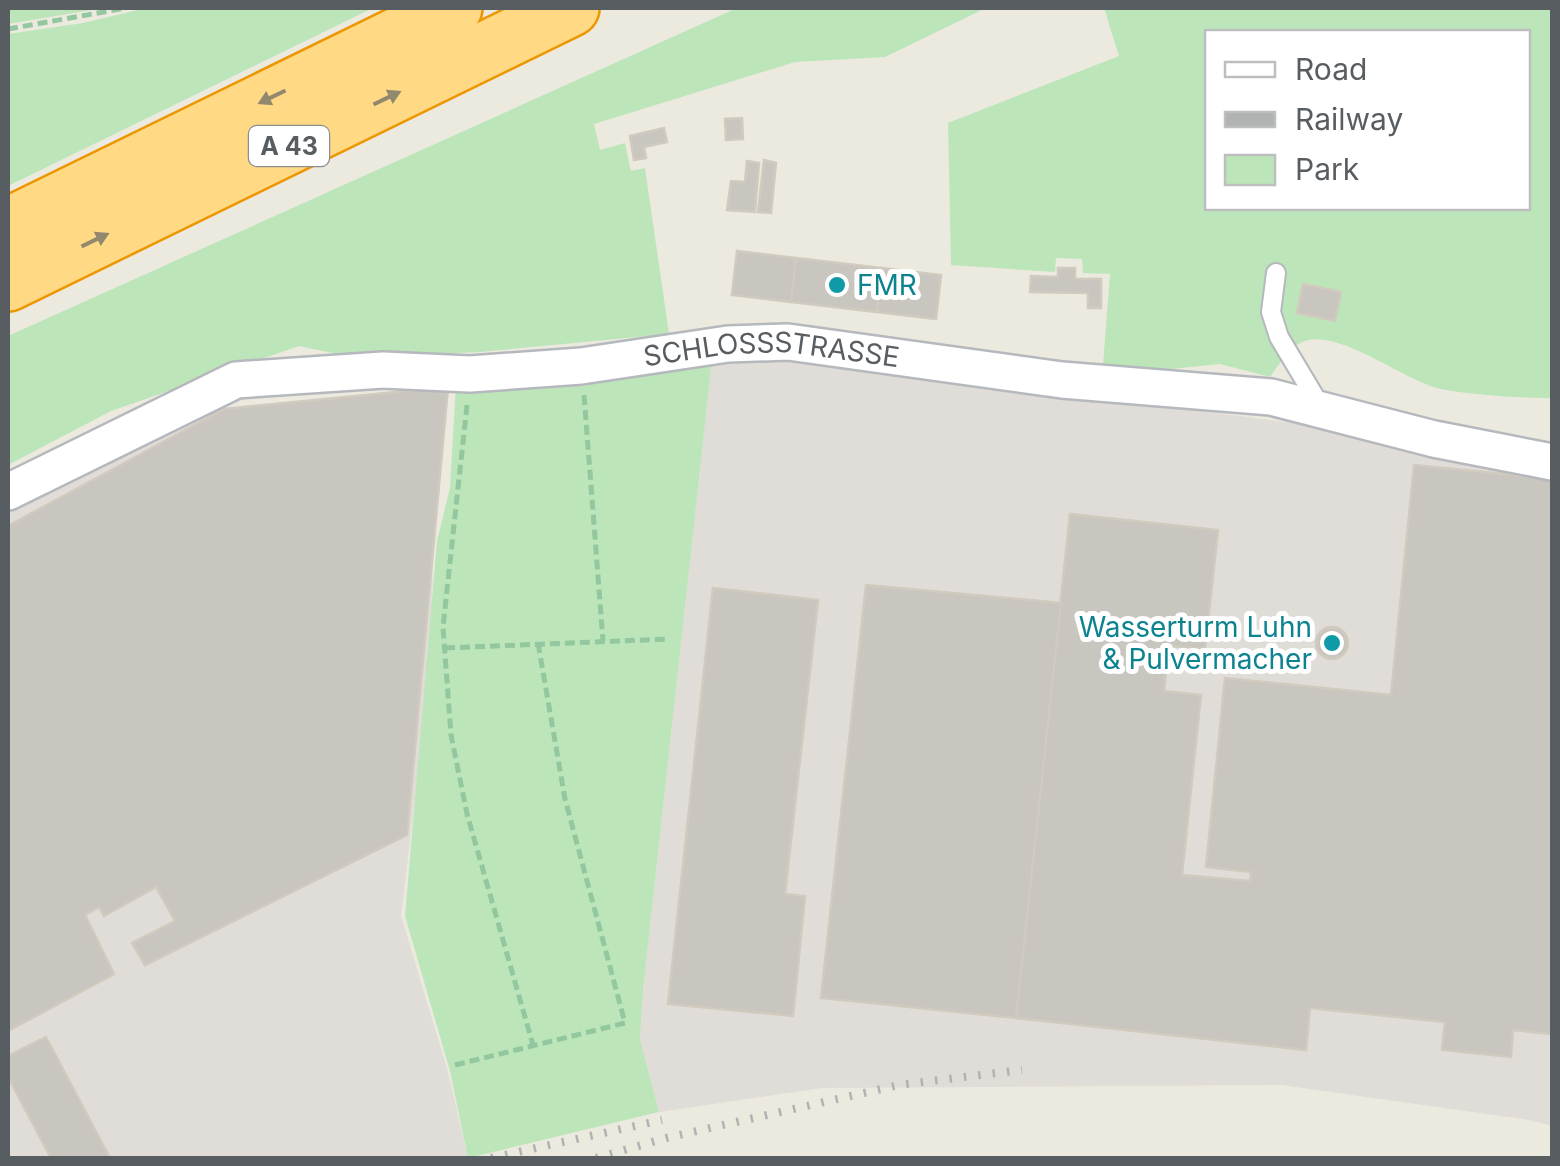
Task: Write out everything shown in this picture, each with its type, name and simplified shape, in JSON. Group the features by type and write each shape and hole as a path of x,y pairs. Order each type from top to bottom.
{"highway":[{"name":"A 43","path":"8,226 454,8"},
{"name":"A 43","path":"8,283 571,8"}],"street":[{"name":"SCHLOSSSTRASSE","path":"8,492 236,380 382,370 470,374 581,366 728,344 788,342 1062,380 1271,398 1434,439 1552,462"}],"lane":[{"path":"1276,273 1271,312 1279,337 1323,411"}],"path":[{"path":"8,29 126,8"},
{"path":"581,366 603,641"},
{"path":"470,374 443,627 451,735 466,814 533,1045"},
{"path":"444,648 668,639"},
{"path":"455,1065 625,1023 565,799 538,644"}],"shaded area":[{"path":"761,355 1293,423 1552,475 1552,1126 1281,1085 822,1088 659,1112 640,1039 643,991 712,360"},
{"path":"224,409 433,550 431,666 401,916 448,1072 468,1158 8,1158 8,505"}],"green space":[{"path":"8,8 104,8 8,24"},
{"path":"146,8 373,8 8,186 8,34 83,23"},
{"path":"737,8 986,8 885,57 795,62 594,124 600,150 625,143 631,171 645,168 669,334 480,352 357,358 299,346 111,411 8,465 8,336"},
{"path":"1104,8 1552,8 1552,398 1437,388 1355,349 1322,340 1308,340 1296,346 1270,377 1220,364 1171,369 1103,365 1110,274 1083,273 1082,259 1056,258 1055,272 951,265 948,123 1119,56"},
{"path":"712,360 643,991 640,1039 659,1112 468,1158 450,1071 405,916 437,541 450,488 456,384"}],"building":[{"path":"742,118 743,139 726,140 725,119"},
{"path":"664,128 667,142 644,147 646,158 634,160 630,136"},
{"path":"764,160 776,163 771,213 758,212"},
{"path":"747,161 759,163 755,212 727,210 731,181 745,182"},
{"path":"737,251 796,258 791,302 732,295"},
{"name":"FMR","path":"796,258 882,268 877,312 791,302"},
{"path":"882,268 941,275 936,319 877,312"},
{"path":"1058,268 1075,268 1075,279 1101,279 1101,308 1088,308 1088,293 1030,292 1031,276 1058,277"},
{"path":"1303,284 1341,292 1335,321 1297,313"},
{"path":"448,387 407,835 145,965 132,943 175,921 156,887 104,916 99,907 85,915 114,974 8,1031 8,526 224,409"},
{"path":"1414,465 1552,479 1552,1034 1513,1030 1511,1057 1442,1050 1445,1022 1310,1008 1306,1050 1016,1018 1070,514 1218,530 1205,649 1169,646 1164,691 1201,695 1182,875 1250,881 1251,872 1206,867 1225,678 1391,695"},
{"path":"866,585 1061,603 1016,1018 821,998"},
{"path":"713,588 818,600 785,894 805,896 793,1016 668,1004"},
{"name":"Wasserturm Luhn & Pulvermacher","path":"1332,627 1343,632 1348,643 1343,654 1332,659 1321,654 1316,643 1321,632"},
{"path":"46,1037 110,1158 51,1158 8,1077 8,1056"}],"railway":[{"path":"596,1158 666,1138 899,1085 1022,1070"},
{"path":"491,1158 662,1120"}],"place":[{"name":"FMR","path":"837,285"},
{"name":"Wasserturm Luhn & Pulvermacher","path":"1332,643"}]}
